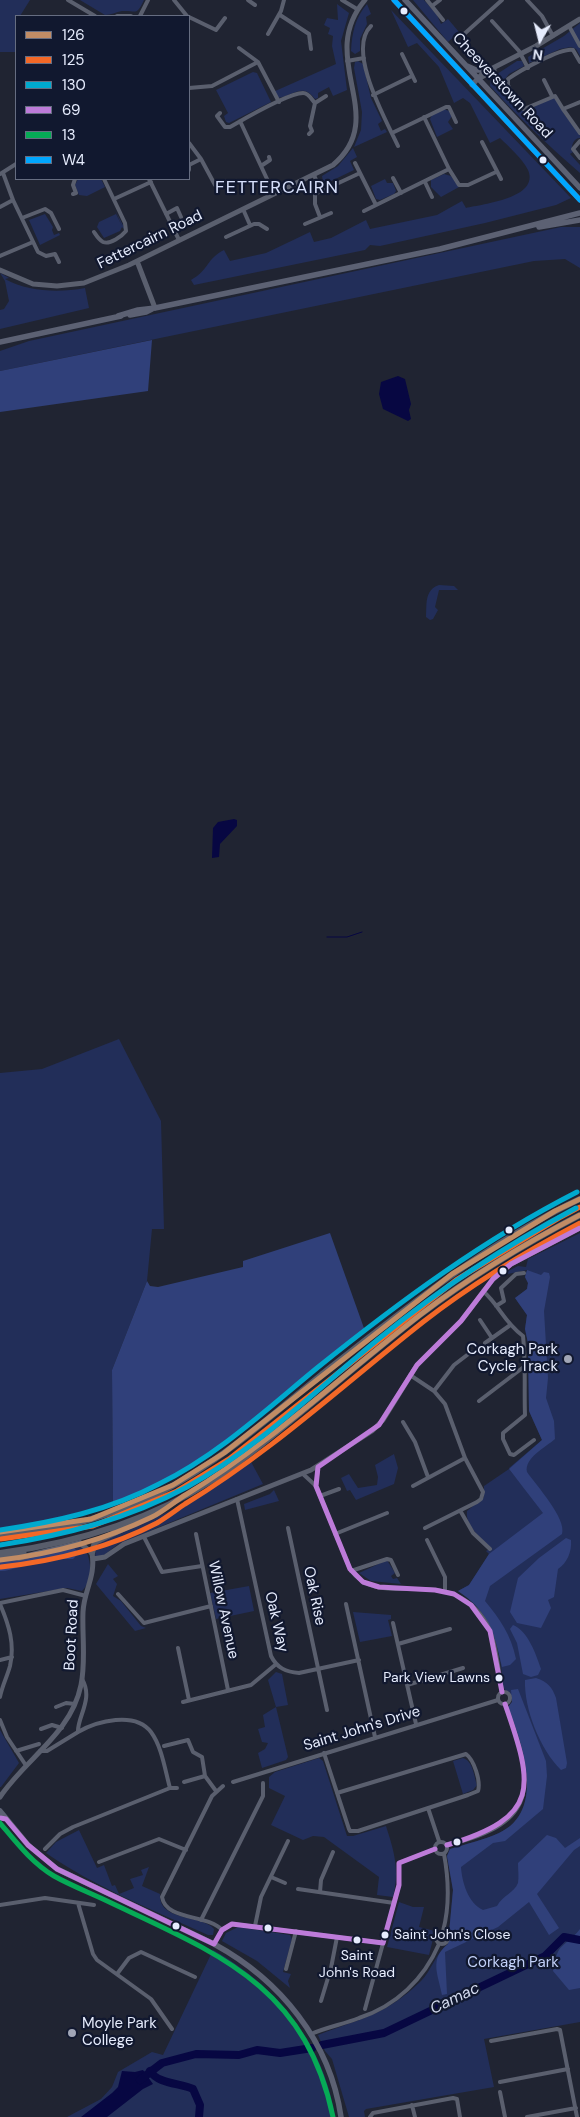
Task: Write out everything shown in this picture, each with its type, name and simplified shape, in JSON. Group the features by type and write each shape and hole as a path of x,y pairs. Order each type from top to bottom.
{"highway":[{"path":"0,1538 37,1533 91,1519 160,1492 197,1471 224,1453 452,1274 538,1221 580,1199"},
{"path":"92,1556 95,1542 149,1518 231,1467 420,1315 469,1279 580,1215"},
{"path":"0,1559 60,1546 168,1505"},
{"path":"0,1532 91,1519"},
{"path":"0,1552 59,1543 99,1532"}],"main road":[{"name":"Cheeverstown Road","path":"394,0 580,200"},
{"name":"Cheeverstown Road","path":"405,0 580,188"},
{"path":"463,64 476,70 488,70"},
{"path":"566,171 580,181"},
{"path":"0,344 28,335 118,316 139,309 154,309 440,249 580,214"},
{"path":"532,227 580,221"},
{"path":"0,1559 30,1556 80,1543"},
{"path":"0,1811 3,1819 28,1845 57,1869 214,1944 237,1957 265,1979 294,2009 311,2034 328,2069 341,2117"}],"street":[{"path":"68,0 92,15"},
{"path":"140,15 148,0"},
{"path":"174,0 186,15"},
{"path":"248,0 255,5"},
{"path":"268,34 280,15 284,0"},
{"path":"342,0 357,9"},
{"name":"Fettercairn Road","path":"0,270 33,284 70,286 90,281 137,261 314,175 339,160 354,134 356,107 347,61 346,38 357,9 365,0"},
{"path":"427,0 444,20"},
{"path":"432,6 440,0"},
{"path":"464,35 502,0"},
{"path":"527,0 542,16 553,36"},
{"path":"280,15 309,34 311,49"},
{"path":"190,18 216,30 225,18"},
{"path":"472,85 488,70 521,54 580,19"},
{"path":"492,21 521,54 528,68"},
{"path":"372,26 366,32 364,39 364,58 373,96 398,146"},
{"path":"569,26 580,46"},
{"path":"238,48 258,62 279,102"},
{"path":"552,96 524,110 519,108 508,85 508,79 568,49 575,53 580,62"},
{"path":"402,54 415,81"},
{"path":"347,61 364,58"},
{"path":"190,88 212,86 258,62"},
{"path":"478,79 484,78 498,66"},
{"path":"373,96 412,76"},
{"path":"544,80 552,96 556,97 580,133"},
{"path":"220,113 217,116 225,127 279,102 304,93 315,103"},
{"path":"309,134 312,131 310,126 315,103 326,96"},
{"path":"563,109 580,102"},
{"path":"392,133 449,107 456,122"},
{"path":"424,117 456,182 463,186 496,172"},
{"path":"240,121 274,194"},
{"path":"580,141 573,149 580,158"},
{"path":"482,142 501,179"},
{"path":"190,144 202,159 215,184 218,186 226,181"},
{"path":"261,166 270,160 269,157"},
{"path":"190,165 202,159"},
{"path":"355,163 376,205"},
{"path":"15,165 2,174 33,242 41,255 55,254 59,262"},
{"path":"364,211 449,170"},
{"path":"320,217 314,199 316,194 360,173"},
{"path":"314,175 321,192"},
{"path":"393,178 401,193"},
{"path":"73,194 76,193 73,185 75,180"},
{"path":"94,232 100,240 108,242 125,234 125,223 104,180"},
{"path":"114,199 150,180 179,240"},
{"path":"425,182 432,197"},
{"path":"0,207 14,200"},
{"path":"166,214 177,208 181,217"},
{"path":"22,218 45,209 51,213 59,230"},
{"path":"243,209 250,226"},
{"path":"305,224 331,213"},
{"path":"226,237 259,224 267,230"},
{"path":"0,256 33,242"},
{"path":"137,261 154,309"},
{"path":"80,1543 92,1556 104,1557 119,1546 303,1474 318,1466 379,1425 424,1356 460,1321 492,1279 511,1264 580,1228"},
{"path":"496,1306 504,1301 502,1288 516,1274 524,1273"},
{"path":"484,1291 509,1326 523,1336 526,1354 525,1414 503,1433 503,1439 510,1454 514,1455 534,1440"},
{"path":"480,1320 492,1338"},
{"path":"485,1343 509,1326"},
{"path":"434,1390 454,1365 470,1352"},
{"path":"479,1401 525,1366"},
{"path":"410,1375 434,1390 445,1404 465,1458 482,1488 483,1495 481,1499 461,1512 425,1528"},
{"path":"403,1422 415,1442 428,1477"},
{"path":"413,1486 465,1458"},
{"path":"316,1486 318,1466"},
{"path":"303,1474 316,1486 351,1571 361,1581 371,1586 447,1591 464,1599 488,1626 502,1692"},
{"path":"320,1496 339,1488"},
{"name":"Oak Way","path":"237,1500 270,1656 275,1665 290,1672 318,1669 359,1660"},
{"path":"461,1512 473,1532 490,1550"},
{"path":"335,1534 387,1513"},
{"name":"Oak Rise","path":"288,1528 327,1710"},
{"name":"Willow Avenue","path":"196,1534 228,1690"},
{"path":"144,1536 162,1572 202,1566"},
{"path":"427,1540 446,1577 447,1591"},
{"name":"Boot Road","path":"0,1797 2,1791 26,1764 62,1728 75,1704 82,1678 83,1613 92,1576 92,1556"},
{"path":"351,1571 387,1559 391,1560 398,1575"},
{"path":"0,1697 12,1656 12,1644 9,1624 0,1604 63,1590 86,1596"},
{"path":"118,1594 144,1623 211,1606"},
{"path":"346,1604 374,1737"},
{"path":"393,1623 416,1724"},
{"path":"398,1644 450,1629"},
{"path":"178,1648 189,1700"},
{"path":"0,1660 12,1656"},
{"path":"183,1702 255,1683 275,1665"},
{"path":"407,1684 463,1668"},
{"path":"78,1732 85,1709 85,1684 82,1678"},
{"path":"440,1944 436,1939 436,1935 443,1931 448,1915 449,1895 444,1854 448,1846 497,1829 511,1816 519,1804 525,1784 524,1766 505,1704 498,1700 498,1696 502,1692"},
{"path":"502,1692 506,1692 510,1697 505,1704"},
{"name":"Saint John's Drive","path":"233,1782 498,1700"},
{"path":"56,1707 66,1702 75,1704"},
{"path":"40,1751 47,1751 89,1726 110,1721 130,1722 149,1730 156,1741 170,1788"},
{"path":"0,1723 26,1764"},
{"path":"41,1729 52,1725 62,1728"},
{"path":"164,1746 188,1740 193,1752 202,1757 205,1776 216,1791"},
{"path":"16,1751 39,1744"},
{"path":"324,1753 337,1793 350,1831 478,1791 480,1786 468,1755 458,1756 337,1793"},
{"path":"184,1782 205,1776"},
{"path":"201,1920 263,1796 263,1783"},
{"path":"222,1930 214,1922 201,1920 172,1910 163,1901 164,1891 216,1791 223,1786"},
{"path":"45,1849 60,1834 74,1827 170,1788 177,1788"},
{"path":"365,2009 400,1881 399,1863 435,1850 439,1842 428,1808"},
{"path":"99,1862 159,1839 186,1850"},
{"path":"255,1926 258,1907 288,1841"},
{"path":"439,1842 445,1842 448,1846"},
{"path":"435,1850 438,1853 444,1854"},
{"path":"320,1892 321,1880 333,1852"},
{"path":"271,1877 285,1883"},
{"path":"298,1889 394,1903"},
{"path":"0,1905 45,1898 94,1905"},
{"path":"78,1903 93,1954 97,1960 151,1999 172,2029"},
{"path":"214,1944 222,1930 232,1924 383,1943"},
{"path":"286,1969 296,1931"},
{"path":"311,2034 371,2014 393,2002 416,1983 440,1944 444,1944 448,1940 447,1934 443,1931"},
{"path":"321,2001 331,1968 337,1937"},
{"path":"117,1974 129,1958 141,1952 195,1977"},
{"path":"491,2042 557,2029 561,2034 578,2117"},
{"path":"500,2082 568,2069"},
{"path":"500,2092 505,2117"},
{"path":"370,2117 373,2113 453,2098 457,2099 460,2117"},
{"path":"412,2105 414,2117"},
{"path":"527,2117 576,2108"}],"green space":[{"path":"0,0 30,0 21,15 15,15 15,52 0,52"},
{"path":"80,0 144,0 135,12 122,11 105,15"},
{"path":"413,0 424,0 437,15 441,24 448,19 459,32 448,42"},
{"path":"337,4 349,13 341,41 347,90 333,96 329,87 318,93 318,98 315,99 306,91 298,91 277,98 273,92 336,64 332,46 333,36 328,34 330,28 324,25 327,18 338,20"},
{"path":"367,4 371,14 366,17 367,24 360,39 360,51 355,54 351,51 353,32 357,20"},
{"path":"391,10 571,198 556,205 485,223 380,246 370,245 365,250 194,285 191,280 218,253 224,250 230,261 266,253 310,232 314,242 331,238 366,220 370,229 437,215 462,201 466,208 496,202 518,193 526,187 529,180 528,170 522,161 500,138 490,143 470,103 463,98 454,103 439,67 417,43 408,47"},
{"path":"580,23 580,56 576,49 571,47 560,49 529,63 528,57 564,36"},
{"path":"358,61 363,64 371,98 382,121 378,124 381,131 385,129 387,132 354,147 361,130 362,112 354,68 355,62"},
{"path":"517,61 522,61 524,66 509,74 505,79 507,87 505,90 512,95 511,103 516,103 520,109 529,110 551,97 556,98 564,114 580,134 580,138 576,139 573,143 573,152 570,154 580,165 580,173 534,131 490,86 491,78"},
{"path":"253,72 257,73 271,102 229,123 226,122 224,116 228,113 216,90"},
{"path":"444,109 449,111 452,116 448,122 453,129 437,137 430,119 432,115"},
{"path":"353,148 357,157 350,161 354,170 327,183 323,182 322,176 338,166"},
{"path":"444,174 451,176 459,187 441,197 431,187 431,180"},
{"path":"385,179 387,183 393,183 396,191 394,194 380,200 376,199 371,186"},
{"path":"78,180 102,180 105,187 87,196 79,195 75,185"},
{"path":"115,210 124,229 122,227 120,231 104,238 97,227 99,222 116,214 122,226"},
{"path":"45,214 53,227 54,235 59,233 60,235 40,245 29,220"},
{"path":"561,227 580,227 580,268 565,259 534,261 0,371 0,351 29,341"},
{"path":"0,273 9,278 5,279 34,289 65,291 85,288 89,308 0,329 0,310 4,309 9,301 5,281"},
{"path":"439,585 454,586 458,590 439,590 435,607 438,610 433,619 430,620 426,617 427,598 431,590"},
{"path":"119,1039 161,1121 164,1229 152,1229 147,1281 112,1370 113,1502 52,1520 0,1528 0,1073 42,1069"},
{"name":"Corkagh Park","path":"580,1233 580,2022 484,2039 494,2087 366,2109 364,2111 365,2117 349,2117 332,2059 325,2051 318,2035 384,2009 408,1993 421,1981 440,1952 448,1944 453,1890 447,1856 450,1849 499,1833 514,1823 523,1809 527,1793 527,1775 519,1739 508,1707 512,1702 503,1686 496,1643 483,1614 468,1598 458,1591 469,1585 489,1554 486,1551 491,1548 471,1527 468,1522 467,1511 484,1497 484,1486 509,1469 522,1485 509,1468 542,1440 529,1411 528,1343 525,1329 527,1315 515,1298 527,1289 528,1283 525,1277 527,1270 508,1274 508,1271 518,1266 526,1267 528,1259"},
{"path":"394,1454 398,1468 394,1484 356,1500 350,1490 347,1491 341,1478 349,1474 358,1488 377,1485 378,1477 375,1465"},
{"path":"250,1460 263,1484 118,1544 103,1556 95,1559 96,1546 99,1541 159,1516 197,1497 234,1474"},
{"path":"274,1490 279,1501 245,1510 244,1504 270,1494"},
{"path":"78,1545 85,1548 90,1564 90,1576 82,1591 67,1588 0,1599 0,1560 47,1553"},
{"path":"387,1560 395,1573 391,1576 393,1579 397,1578 401,1584 371,1581 359,1573"},
{"path":"108,1564 118,1576 113,1579 117,1584 113,1596 121,1601 141,1626 146,1628 135,1631 96,1584"},
{"path":"249,1586 254,1611 216,1619 210,1593"},
{"path":"353,1612 391,1615 391,1619 388,1620 392,1636 360,1642"},
{"path":"276,1672 282,1674 288,1705 276,1707 268,1680"},
{"path":"276,1707 288,1757 286,1760 262,1768 258,1753 265,1749 268,1743 262,1742 258,1729 265,1727 263,1715"},
{"path":"0,1730 19,1763 1,1787 0,1787"},
{"path":"319,1758 323,1761 347,1836 386,1826 394,1853 396,1870 393,1897 377,1895 379,1877 324,1837 313,1836 303,1840 271,1825 285,1796 269,1788 269,1777 275,1772"},
{"path":"463,1758 471,1765 477,1785 473,1790 463,1794 453,1761"},
{"path":"79,1830 97,1868 104,1865 112,1886 115,1885 119,1894 134,1888 130,1879 143,1875 141,1870 149,1867 142,1886 160,1894 161,1903 174,1914 209,1925 214,1929 213,1935 208,1935 125,1897 84,1877 46,1853 56,1842"},
{"path":"399,1902 413,1907 424,1907 419,1927 435,1931 429,1955 387,1947"},
{"path":"238,1927 290,1935 292,1939 283,1972 291,1974 288,1981 290,1988 257,1961 222,1941 226,1933"},
{"path":"213,1950 236,1964 257,1981 277,1999 294,2020 309,2042 321,2065 335,2117 67,2117 101,2099 112,2087 118,2072 152,2052 163,2055"}],"shaded area":[{"path":"152,340 148,391 0,412 0,371"},
{"path":"398,376 405,379 411,404 409,410 411,419 408,421 383,409 379,394 381,382"},
{"path":"237,820 237,826 220,844 219,857 212,858 213,828 218,822"},
{"path":"330,1233 365,1331 261,1416 198,1463 150,1489 113,1502 112,1370 147,1281 150,1286 158,1287 243,1267 243,1261"},
{"path":"527,1270 541,1275 544,1272 549,1273 550,1277 544,1311 548,1378 546,1398 554,1421 555,1439 532,1458 527,1467 527,1472 555,1511 560,1520 562,1534 490,1586 485,1601 504,1628 516,1659 510,1665 502,1667 489,1624 477,1607 458,1591 469,1585 489,1554 543,1513 509,1469 542,1440 529,1411 528,1343 525,1329 527,1315 515,1298 527,1289 528,1283 525,1277"},
{"path":"566,1538 571,1540 570,1553 564,1564 558,1569 554,1597 548,1600 551,1608 541,1628 517,1623 510,1612 518,1578 539,1558"},
{"path":"74,1548 79,1553 73,1559 55,1559 49,1562 37,1561 0,1571 0,1561 26,1559"},
{"path":"513,1625 523,1632 531,1644 541,1669 538,1675 531,1677 523,1674 517,1643 510,1629"},
{"path":"536,1678 549,1685 556,1698 567,1763 566,1768 561,1770 546,1751 530,1716 525,1691 525,1680"},
{"path":"518,1689 546,1761 547,1776 543,1809 505,1841 493,1843 461,1867 467,1892 473,1902 483,1910 497,1906 518,1883 518,1863 547,1835 556,1838 565,1848 580,1838 580,1846 574,1850 537,1894 559,1928 549,1935 529,1902 498,1927 445,1952 447,1994 442,1995 436,1967 438,1955 448,1944 453,1890 447,1856 450,1849 499,1833 514,1823 523,1809 527,1793 524,1757 508,1707 512,1702 511,1690"},
{"path":"580,1929 580,1988 569,1990 553,1971 560,1949"},
{"path":"143,2070 153,2084 143,2089 107,2117 81,2117 118,2087 122,2071 135,2072"}],"waterway":[{"path":"327,937 347,937 362,932"},
{"name":"Camac","path":"322,2045 384,2033 545,1956 564,1937 580,1940"},
{"name":"Camac","path":"140,2080 162,2063 196,2054 239,2055 257,2050 280,2053 312,2048"},
{"name":"Camac","path":"150,2071 164,2081 193,2089 200,2105 199,2117"}],"transit line":[{"name":"W4","path":"394,0 580,200"},
{"name":"130","path":"0,1530 62,1519 102,1508 140,1493 181,1472 222,1445 348,1343 442,1273 508,1230 577,1192"},
{"name":"126","path":"0,1532 91,1519 173,1485 224,1453 452,1274 555,1211 580,1199"},
{"name":"125","path":"1,1539 93,1526 177,1491 229,1459 456,1280 580,1207"},
{"name":"130","path":"0,1545 72,1531 119,1517 187,1487 263,1436 381,1337 451,1284 500,1252 576,1208"},
{"name":"126","path":"0,1560 78,1545 115,1533 156,1515 248,1453 420,1315 458,1287 538,1238 580,1215"},
{"name":"125","path":"1,1567 81,1552 120,1540 157,1523 217,1484 277,1440 423,1322 460,1295 519,1257 580,1223"},
{"name":"69","path":"502,1692 490,1631 471,1605 454,1594 435,1590 379,1587 363,1582 350,1569 316,1486 318,1467 379,1425 417,1365 461,1321 493,1279 511,1264 580,1228"},
{"name":"69","path":"447,1845 478,1834 500,1823 514,1810 522,1795 524,1778 521,1757 505,1704"},
{"name":"69","path":"0,1818 6,1819 28,1845 57,1869 214,1944 222,1930 232,1924 383,1943 399,1885 399,1863 435,1849"},
{"name":"13","path":"0,1823 31,1859 54,1876 184,1938 219,1957 250,1979 278,2004 301,2034 320,2072 333,2117"}],"place":[{"name":"Corkagh Park Cycle Track","path":"568,1359"},
{"name":"Park View Lawns","path":"499,1678"},
{"name":"Saint John's Close","path":"385,1935"},
{"name":"Saint John's Road","path":"357,1940"},
{"name":"Moyle Park College","path":"72,2033"}],"district":[{"name":"FETTERCAIRN","path":"277,188"}]}
